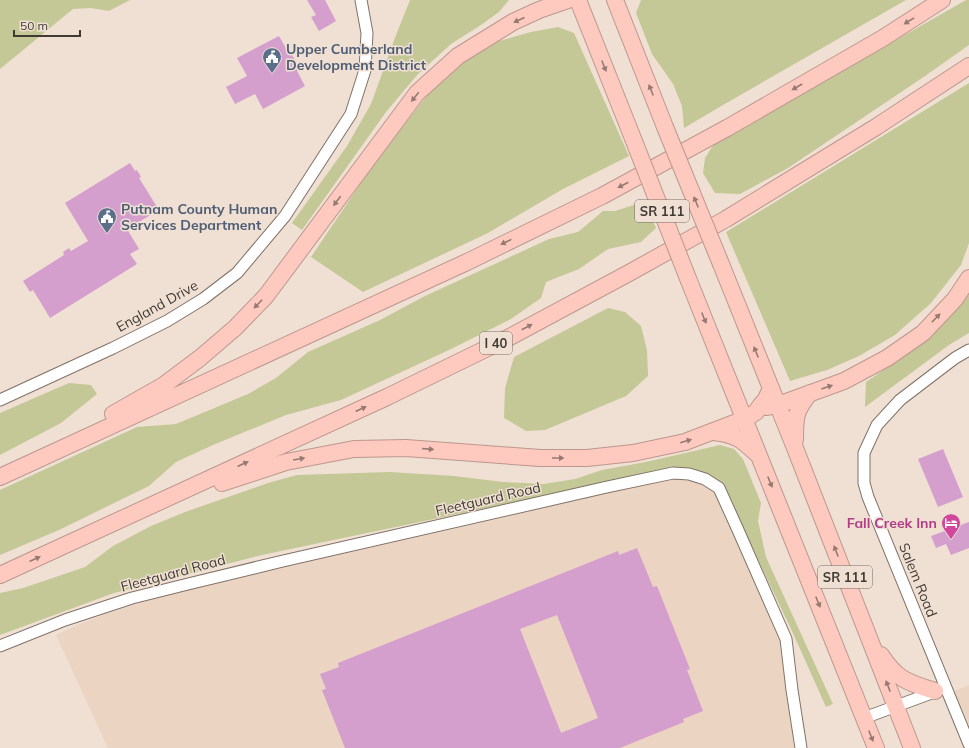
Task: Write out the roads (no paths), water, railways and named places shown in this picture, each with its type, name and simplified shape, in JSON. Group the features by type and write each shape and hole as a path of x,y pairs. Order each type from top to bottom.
{"highway":[{"path":"17,469 164,385 200,358 235,328 266,296 417,93 458,56 513,22 543,5 568,0"},
{"name":"SR 111","path":"578,0 876,748"},
{"path":"589,29 588,12 592,0"},
{"path":"0,477 467,262 602,196 734,124 883,38 942,0"},
{"name":"SR 111","path":"614,2 778,405 912,748"},
{"name":"I 40","path":"0,575 387,397 506,338 629,273 732,215 876,127 969,66"},
{"path":"732,388 744,401 760,407 769,407 844,381 887,358 923,333 955,299 969,278"},
{"path":"142,510 286,462 354,449 406,448 540,458 586,458 641,451 685,442 745,419 756,412 766,400 771,388"},
{"path":"795,448 795,422 797,412 810,393"},
{"path":"714,432 727,433 738,438 760,457"},
{"path":"865,627 882,657 901,679 912,684 940,689"}],"street":[{"name":"England Drive","path":"0,400 113,348 167,321 204,299 237,273 285,216 351,114 365,70 367,33 361,0"},
{"name":"Salem Road","path":"969,350 955,358 900,400 877,425 864,453 864,483 868,497 940,689 969,744"},
{"name":"Fleetguard Road","path":"0,646 72,618 132,598 188,584 607,487 672,473 689,474 705,479 719,488 786,639 801,748"},
{"path":"864,718 940,689"}],"place":[{"name":"Upper Cumberland Development District","path":"272,74"},
{"name":"Putnam County Human Services Department","path":"107,234"},
{"name":"Fall Creek Inn","path":"951,540"}]}
